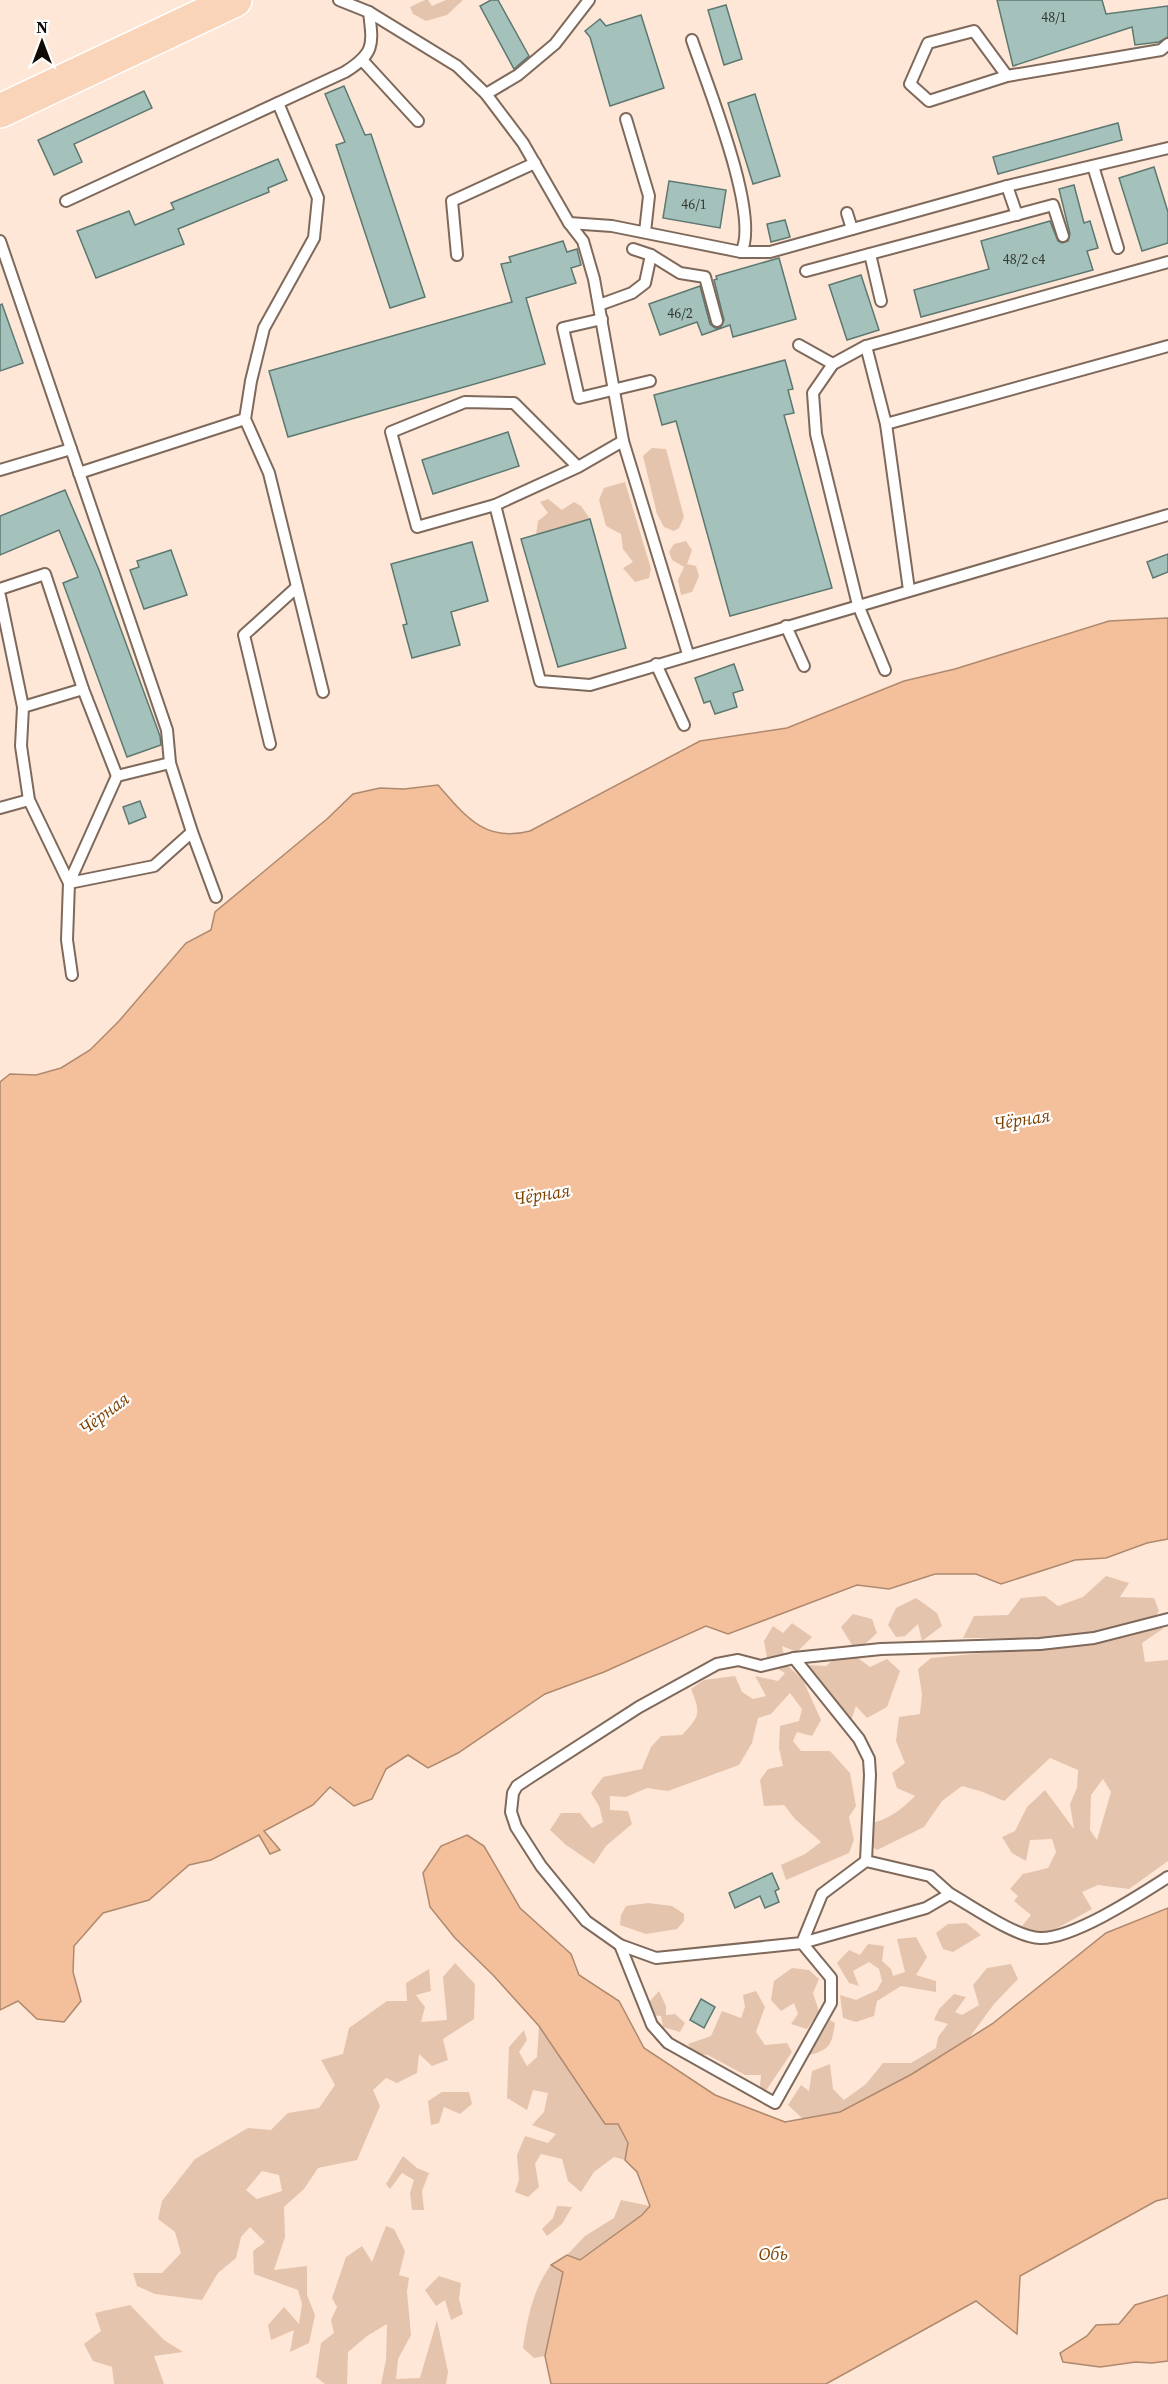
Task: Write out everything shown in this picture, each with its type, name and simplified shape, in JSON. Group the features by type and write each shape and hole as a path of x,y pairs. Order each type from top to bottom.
{"main road":[{"path":"0,111 235,0"}],"lane":[{"path":"339,0 369,12 457,66 486,94 523,142 569,222 584,242 602,319 623,441 688,654"},
{"path":"486,94 518,75 555,44 589,0"},
{"path":"66,201 278,104 363,61 372,42 369,12"},
{"path":"1007,76 974,31 928,43 910,84 929,101 1007,76 1161,50 1168,44"},
{"path":"692,40 740,187 747,242 741,252"},
{"path":"363,61 418,121"},
{"path":"278,104 318,198 314,238 264,328 251,381 245,419 269,473 323,692"},
{"path":"626,119 649,196 645,232"},
{"path":"569,222 612,226 741,252 770,252 1007,186 1168,148"},
{"path":"457,255 452,201 535,163"},
{"path":"1093,166 1118,248"},
{"path":"1007,186 1017,215"},
{"path":"806,271 1053,204 1063,236"},
{"path":"847,213 852,229"},
{"path":"0,241 167,730 170,763 216,897"},
{"path":"633,249 651,255 680,273 705,277 717,321"},
{"path":"870,254 881,301"},
{"path":"599,305 632,293 645,283 651,255"},
{"path":"885,670 858,605 816,434 813,393 833,364 866,346 1168,262"},
{"path":"602,319 563,328 579,398 650,381"},
{"path":"798,345 833,364"},
{"path":"866,346 886,424 909,590"},
{"path":"886,424 1168,346"},
{"path":"578,467 514,403 465,402 391,432 417,527 495,505 578,467 623,441"},
{"path":"79,473 245,419"},
{"path":"0,470 71,449"},
{"path":"495,505 540,681 590,685 688,654 1168,515"},
{"path":"0,589 45,574 83,688 117,776 69,883 67,940 72,975"},
{"path":"270,744 244,635 297,587"},
{"path":"0,596 23,707 21,746 28,800 69,883"},
{"path":"786,626 804,666"},
{"path":"656,664 684,724"},
{"path":"23,707 83,688"},
{"path":"117,776 170,763"},
{"path":"0,808 28,800"},
{"path":"69,883 154,866 192,832"},
{"path":"950,1894 926,1908 802,1943 656,1958 620,1945 586,1921 541,1866 516,1827 511,1803 518,1786 639,1707 717,1664 738,1660 760,1666 794,1658 881,1649 1040,1644 1094,1638 1168,1619"},
{"path":"794,1658 859,1739 869,1759 866,1861"},
{"path":"866,1861 930,1876 950,1894 1014,1930 1040,1938 1066,1932 1116,1910 1168,1877"},
{"path":"802,1943 822,1894 866,1861"},
{"path":"620,1945 652,2025 668,2043 775,2103 831,2003 831,1978 802,1943"}],"shaded area":[{"path":"428,0 432,6 446,0 463,0 447,15 426,21 413,14 410,7"},
{"path":"652,448 666,449 684,517 679,528 674,531 664,527 657,514 643,456"},
{"path":"625,482 651,569 649,578 635,582 623,568 633,562 623,549 621,534 606,526 599,500 604,488"},
{"path":"548,499 562,510 574,502 581,506 590,519 536,535 538,521 548,513 540,502"},
{"path":"686,541 692,550 687,564 696,566 699,576 692,592 681,595 678,580 684,567 672,560 669,552 674,544"},
{"path":"1106,1576 1129,1583 1120,1597 1154,1598 1159,1611 1154,1618 1098,1634 1042,1638 963,1638 974,1616 1008,1615 1021,1598 1045,1596 1058,1606 1083,1597"},
{"path":"916,1598 937,1613 942,1626 922,1641 918,1624 905,1636 896,1637 888,1625 896,1608"},
{"path":"853,1614 872,1619 877,1633 864,1645 852,1645 841,1627"},
{"path":"792,1623 812,1637 797,1652 782,1646 786,1664 803,1680 821,1720 812,1736 797,1732 793,1741 801,1751 830,1751 850,1773 856,1806 849,1817 854,1840 849,1853 786,1880 781,1865 805,1854 821,1842 795,1819 784,1805 764,1806 760,1780 768,1769 783,1766 779,1748 780,1726 799,1721 802,1709 790,1693 771,1714 758,1718 752,1743 739,1765 668,1791 647,1788 626,1797 610,1796 610,1810 628,1811 632,1824 606,1846 594,1864 566,1845 550,1830 561,1813 580,1813 592,1828 603,1822 599,1806 591,1793 603,1777 642,1769 651,1747 661,1736 682,1735 697,1714 691,1689 704,1680 735,1676 742,1692 753,1699 766,1696 755,1676 778,1681 785,1673 768,1663 764,1641 773,1626 783,1633"},
{"path":"1164,1628 1142,1643 1145,1662 1168,1660 1168,1861 1129,1889 1098,1885 1082,1892 1092,1909 1059,1927 1034,1937 1022,1926 1031,1915 1014,1901 1018,1896 1010,1889 1023,1874 1048,1868 1056,1852 1052,1839 1030,1840 1026,1861 1012,1853 1002,1837 1015,1831 1027,1807 1045,1790 1074,1829 1070,1804 1077,1788 1078,1770 1050,1758 1004,1801 962,1786 942,1801 924,1827 877,1850 865,1842 868,1824 894,1814 915,1796 897,1788 892,1773 905,1763 896,1741 899,1717 920,1714 922,1694 918,1669 931,1658 1086,1643","holes":["1103,1779 1111,1792 1097,1840 1090,1830 1091,1795"]},
{"path":"858,1658 870,1667 887,1659 900,1671 887,1707 867,1718 856,1706 851,1721 806,1665 826,1666 834,1659"},
{"path":"648,1903 672,1906 684,1914 684,1921 677,1929 646,1934 620,1925 621,1915 626,1906"},
{"path":"966,1923 981,1935 953,1952 943,1949 936,1933 948,1924"},
{"path":"916,1937 927,1957 916,1975 936,1981 936,1992 901,1986 877,2001 874,2016 856,2022 843,2018 840,1995 856,2000 877,1990 882,1981 879,1969 869,1962 853,1971 859,1986 849,1983 837,1963 849,1950 860,1955 868,1944 884,1946 882,1961 891,1969 893,1976 905,1972 897,1939"},
{"path":"455,1963 475,1984 474,2019 443,2039 448,2060 432,2066 419,2054 417,2073 397,2083 386,2078 373,2090 380,2106 357,2160 318,2168 304,2189 284,2207 285,2237 274,2270 307,2266 307,2295 315,2315 309,2343 290,2352 294,2330 271,2340 268,2325 284,2307 299,2324 302,2304 298,2290 254,2274 253,2251 265,2242 250,2227 241,2237 236,2258 218,2273 202,2300 155,2294 137,2286 133,2273 162,2273 181,2253 175,2232 158,2219 162,2201 195,2159 248,2128 271,2130 288,2113 319,2108 335,2085 321,2060 343,2054 349,2028 387,2001 407,2001 406,1983 429,1969 431,1991 416,1995 425,2007 421,2022 447,2020 443,1977","holes":["262,2171 279,2175 282,2191 257,2199 246,2190"]},
{"path":"1011,1964 1018,1979 994,2004 969,2038 912,2074 840,2113 803,2119 788,2105 801,2085 809,2091 812,2071 830,2064 833,2089 844,2100 866,2084 883,2063 911,2063 936,2048 938,2037 948,2024 934,2020 939,2009 954,1994 966,1997 955,2012 962,2015 979,2005 973,1985 987,1968"},
{"path":"792,1968 809,1970 819,1979 813,1993 819,2011 807,2029 791,2024 798,2014 794,2003 781,2011 771,2000 774,1981"},
{"path":"659,1991 666,2006 666,2015 675,2014 685,2023 680,2032 663,2027 661,2016 650,2015 648,2003"},
{"path":"756,1991 765,2007 756,2032 765,2045 787,2043 792,2052 765,2092 760,2086 761,2075 745,2075 708,2055 694,2054 688,2044 711,2036 722,2011 741,2018 745,2007 743,1995"},
{"path":"830,2020 835,2023 829,2045 822,2051 809,2055"},
{"path":"539,2026 605,2124 618,2124 628,2144 625,2160 614,2157 594,2172 581,2192 568,2181 562,2159 541,2154 535,2164 539,2187 528,2197 515,2192 519,2180 517,2155 525,2136 548,2143 556,2134 532,2125 544,2112 548,2093 533,2090 527,2110 507,2098 509,2047 524,2030 527,2040 519,2052 527,2066 537,2057"},
{"path":"442,2092 469,2092 472,2104 460,2114 444,2107 439,2123 431,2125 428,2101"},
{"path":"403,2156 417,2168 429,2173 422,2191 424,2210 412,2210 410,2193 414,2180 402,2173 390,2189 386,2184"},
{"path":"621,2200 650,2206 643,2215 580,2260 567,2255 585,2236 614,2218"},
{"path":"557,2206 572,2207 562,2224 547,2236 542,2229 553,2218"},
{"path":"386,2226 394,2229 405,2251 399,2275 409,2278 407,2292 411,2335 398,2359 396,2379 420,2378 437,2320 448,2372 446,2384 381,2384 386,2360 387,2324 367,2336 348,2352 347,2384 325,2384 316,2377 321,2343 334,2333 331,2320 337,2307 332,2298 346,2257 362,2246 372,2262"},
{"path":"551,2265 563,2272 545,2356 534,2358 523,2348 527,2326 535,2294"},
{"path":"439,2276 461,2283 459,2299 463,2314 451,2320 445,2300 436,2306 425,2290"},
{"path":"130,2305 164,2340 183,2352 154,2356 164,2384 114,2384 112,2367 93,2361 84,2344 101,2331 95,2313"}],"water":[{"name":"Чёрная","path":"1168,618 1168,1539 1147,1543 1106,1558 1075,1560 1001,1584 976,1574 935,1574 889,1589 857,1585 728,1634 706,1626 604,1672 545,1694 458,1753 428,1768 408,1755 386,1769 372,1799 354,1806 330,1787 313,1805 264,1831 280,1850 270,1854 259,1835 211,1860 189,1865 149,1900 103,1913 74,1946 73,1972 81,2001 64,2022 37,2019 18,2001 0,2010 0,1082 10,1074 36,1075 61,1068 90,1050 119,1021 186,943 211,930 215,912 327,819 353,794 380,788 404,789 438,785 467,816 488,830 514,834 530,831 700,741 787,728 904,681 955,669 1109,621"},
{"name":"Обь","path":"467,1835 484,1846 520,1908 571,1954 579,1975 619,2001 644,2048 715,2095 785,2122 840,2112 912,2074 992,2024 1106,1933 1168,1908 1168,2198 1156,2201 1020,2276 1017,2334 976,2301 826,2384 551,2384 545,2356 563,2272 551,2265 567,2255 580,2260 642,2215 650,2206 637,2172 625,2160 628,2143 618,2124 605,2124 539,2026 493,1975 455,1938 430,1907 423,1873 441,1846"},
{"path":"1168,2295 1168,2361 1136,2362 1100,2367 1063,2362 1060,2353 1087,2336 1096,2325 1119,2324 1135,2305"}],"building":[{"path":"491,0 498,0 529,56 514,69 480,6"},
{"path":"997,0 1102,0 1106,14 1168,6 1168,37 1159,42 1135,45 1132,27 1013,66"},
{"path":"726,5 742,59 724,65 708,10"},
{"path":"641,15 664,88 610,106 590,37 585,31 600,19 606,26"},
{"path":"344,86 365,135 371,134 425,297 390,308 336,145 345,142 325,94"},
{"path":"144,91 152,108 74,144 82,162 54,175 38,140"},
{"path":"755,94 780,176 753,184 728,103"},
{"path":"1118,123 1122,140 998,174 993,157"},
{"path":"278,159 287,180 268,188 269,192 178,229 184,244 96,278 77,231 129,211 135,225 174,209 171,203"},
{"path":"1154,167 1168,212 1168,243 1142,251 1119,178"},
{"path":"669,181 726,190 720,228 663,218"},
{"path":"1074,185 1084,223 1090,221 1098,248 1087,251 1093,270 921,317 914,290 989,269 981,241 1050,221 1058,241 1062,243 1068,241 1070,234 1059,189"},
{"path":"785,220 790,237 771,242 767,224"},
{"path":"563,241 567,252 577,249 581,265 571,268 576,283 526,298 545,364 288,437 269,371 512,302 501,264 511,262 509,257"},
{"path":"779,258 796,319 733,337 730,325 702,335 697,322 660,335 649,304 700,286 710,324 715,328 720,328 724,320 714,280 717,279 716,276"},
{"path":"861,275 879,330 847,340 829,285"},
{"path":"2,304 23,363 0,371 0,305"},
{"path":"785,360 793,389 788,390 794,413 784,415 832,588 730,616 676,421 662,425 654,395"},
{"path":"508,432 519,466 433,494 422,460"},
{"path":"65,490 99,570 160,736 161,745 127,757 63,583 78,577 59,530 0,555 0,516"},
{"path":"590,519 626,648 558,667 521,539"},
{"path":"472,542 488,601 451,612 460,645 412,658 403,625 407,624 391,564"},
{"path":"171,550 187,595 144,609 130,570 139,567 137,561"},
{"path":"1168,554 1168,572 1153,578 1147,562"},
{"path":"734,664 743,690 733,693 737,707 715,714 710,701 704,703 695,678"},
{"path":"140,801 146,817 129,824 123,807"},
{"path":"772,1873 779,1889 775,1891 779,1902 765,1908 760,1896 735,1908 729,1893"},
{"path":"701,1999 715,2007 704,2028 690,2020"}]}
